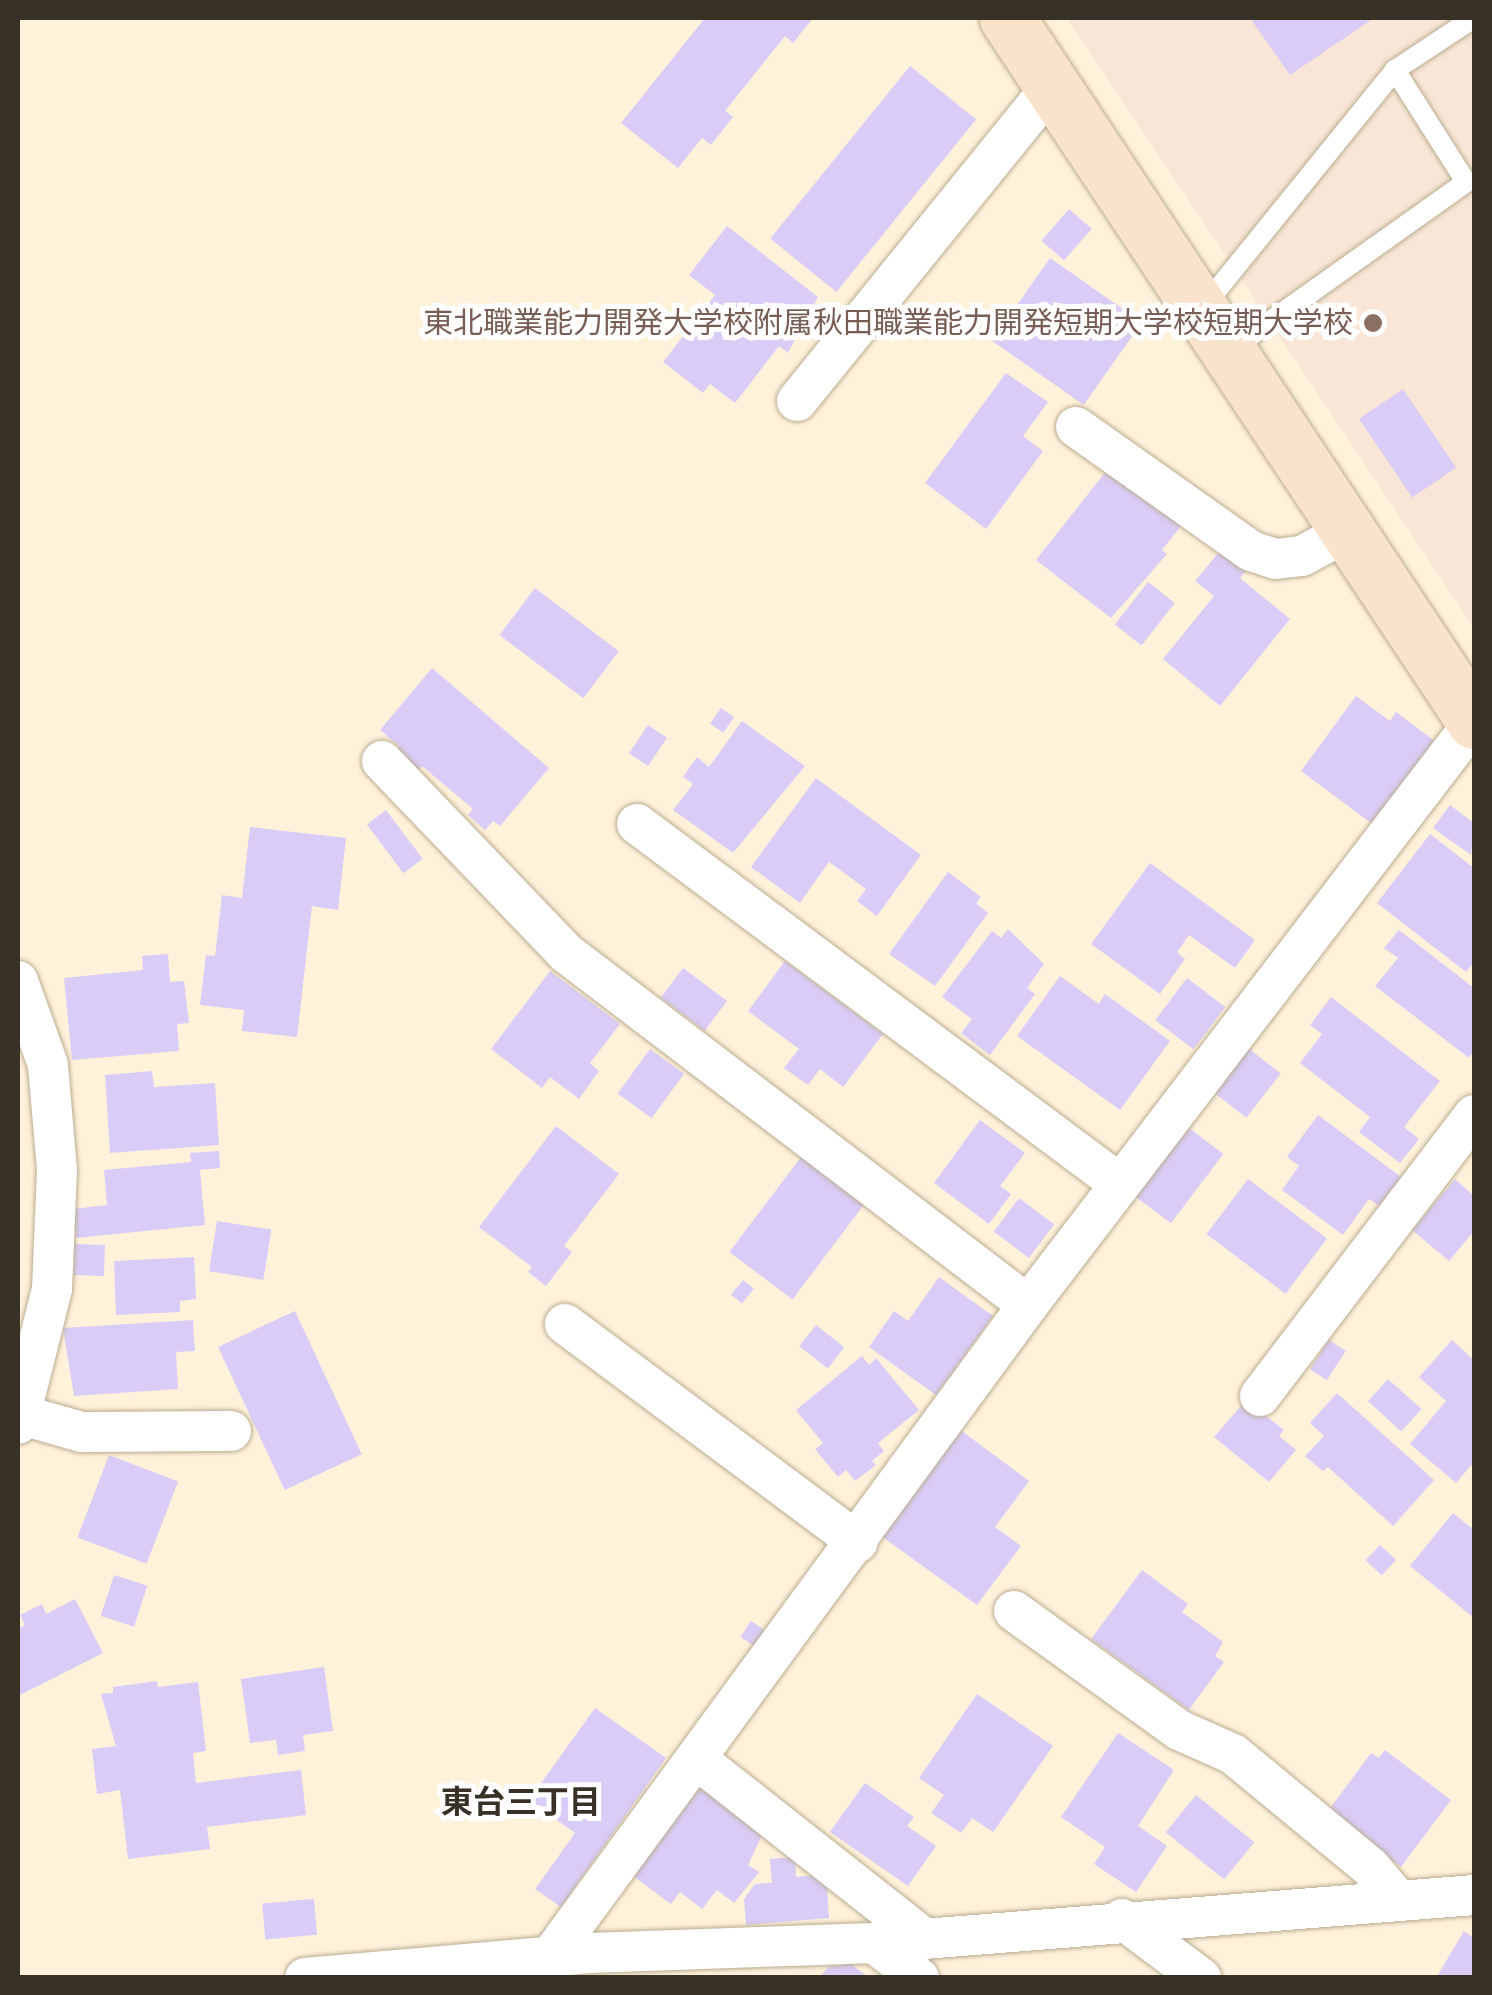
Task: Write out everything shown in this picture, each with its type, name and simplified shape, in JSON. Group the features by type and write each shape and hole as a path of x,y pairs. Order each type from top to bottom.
{"street":[{"path":"550,1957 699,1761 1028,1305 1474,722 1007,18"},
{"path":"798,401 1052,86"},
{"path":"1076,428 1251,551 1276,559 1302,556 1348,531"},
{"path":"382,761 566,953 1028,1305"},
{"path":"637,824 1120,1184"},
{"path":"18,982 48,1066 57,1170 52,1289 20,1419 82,1432 231,1431"},
{"path":"1260,1396 1474,1115"},
{"path":"565,1324 858,1542"},
{"path":"1014,1611 1178,1730 1233,1754 1370,1867 1398,1900"},
{"path":"699,1761 922,1958"},
{"path":"305,1978 550,1957 874,1942 922,1958 1122,1918 1474,1895"},
{"path":"1122,1918 1201,1978"}],"lane":[{"path":"1214,330 1395,70 1474,18"},
{"path":"1214,330 1466,182 1395,70"}],"shaded area":[{"name":"東北職業能力開発大学校附属秋田職業能力開発短期大学校短期大学校","path":"1067,18 1474,18 1474,628"}],"building":[{"path":"705,18 813,18 793,43 785,36 725,111 733,117 711,145 702,138 678,168 621,123"},
{"path":"1250,18 1374,18 1290,75"},
{"path":"910,66 976,119 836,292 770,239"},
{"path":"1069,209 1092,229 1064,260 1041,241"},
{"path":"727,226 818,297 788,353 779,346 735,403 710,384 703,393 663,362 715,295 689,275"},
{"path":"1050,258 1142,322 1084,405 992,341"},
{"path":"1006,373 1048,402 1023,436 1043,451 986,529 925,483"},
{"path":"1403,389 1456,468 1412,497 1359,419"},
{"path":"1107,470 1181,526 1162,550 1167,554 1111,618 1036,560"},
{"path":"1224,546 1250,566 1240,578 1290,619 1220,706 1163,659 1214,596 1195,581"},
{"path":"1148,582 1175,603 1142,645 1115,625"},
{"path":"535,588 619,651 583,698 499,635"},
{"path":"432,668 549,768 500,826 493,821 485,830 468,815 473,809 422,766 416,772 394,753 399,746 380,730"},
{"path":"1356,696 1390,721 1396,712 1436,742 1375,826 1301,771"},
{"path":"721,708 734,717 723,733 710,724"},
{"path":"742,721 805,766 733,853 673,810 693,784 683,777 697,757 709,767"},
{"path":"648,725 667,738 648,766 629,753"},
{"path":"816,778 921,855 877,916 857,901 866,889 829,862 800,903 751,867"},
{"path":"1450,805 1474,823 1471,855 1433,828"},
{"path":"386,810 423,859 404,873 367,824"},
{"path":"250,827 346,838 338,910 312,906 297,1037 242,1031 244,1010 200,1005 206,955 215,956 222,895 242,898"},
{"path":"1430,834 1474,868 1474,962 1466,972 1377,903"},
{"path":"1150,863 1255,940 1235,968 1189,935 1177,952 1185,959 1160,994 1091,944"},
{"path":"948,872 981,897 976,903 988,913 935,986 889,954"},
{"path":"1008,929 1044,964 1027,988 1035,994 990,1055 961,1033 972,1019 942,997 992,931 1001,938"},
{"path":"1399,930 1474,988 1474,1050 1469,1058 1375,986 1398,958 1384,948"},
{"path":"168,954 170,982 184,981 189,1023 177,1024 179,1051 72,1060 64,978 143,970 142,956"},
{"path":"785,961 883,1034 843,1087 820,1069 808,1085 784,1068 799,1049 748,1011"},
{"path":"683,968 727,1001 705,1031 661,998"},
{"path":"550,971 620,1024 590,1063 599,1071 579,1099 550,1077 542,1088 491,1049"},
{"path":"1060,976 1099,1004 1105,994 1170,1041 1120,1110 1017,1036"},
{"path":"1187,978 1225,1007 1193,1049 1155,1020"},
{"path":"1331,997 1440,1081 1404,1127 1419,1139 1400,1163 1359,1132 1370,1117 1300,1063 1322,1034 1310,1025"},
{"path":"1243,1044 1281,1074 1246,1118 1209,1088"},
{"path":"650,1049 684,1074 652,1118 618,1093"},
{"path":"152,1071 154,1087 215,1083 219,1145 110,1153 105,1075"},
{"path":"1318,1115 1401,1177 1379,1206 1369,1199 1343,1235 1282,1190 1299,1166 1287,1157"},
{"path":"980,1120 1025,1153 1000,1186 1011,1194 989,1224 934,1183"},
{"path":"1185,1125 1223,1154 1171,1223 1133,1194"},
{"path":"556,1126 619,1174 564,1246 572,1252 546,1286 528,1272 532,1267 479,1227"},
{"path":"219,1151 220,1168 200,1170 205,1225 76,1238 73,1209 107,1205 104,1170 191,1162 190,1153"},
{"path":"804,1153 867,1201 792,1300 729,1252"},
{"path":"1248,1179 1327,1239 1286,1294 1206,1234"},
{"path":"1455,1179 1474,1196 1474,1231 1449,1261 1412,1230"},
{"path":"1019,1198 1054,1224 1029,1258 994,1232"},
{"path":"217,1221 271,1230 263,1280 209,1271"},
{"path":"75,1244 105,1245 104,1276 74,1275"},
{"path":"194,1257 196,1299 180,1301 180,1312 116,1315 114,1261"},
{"path":"939,1277 993,1316 936,1395 869,1347 894,1311 908,1321"},
{"path":"743,1280 754,1289 742,1304 731,1295"},
{"path":"295,1311 362,1454 285,1490 218,1347"},
{"path":"193,1320 195,1351 176,1352 178,1389 74,1396 63,1328"},
{"path":"816,1325 844,1347 828,1368 799,1346"},
{"path":"1329,1340 1346,1351 1327,1380 1310,1369"},
{"path":"1452,1340 1474,1360 1474,1462 1456,1483 1410,1444 1446,1401 1419,1377"},
{"path":"862,1356 869,1365 876,1358 919,1410 878,1443 884,1451 872,1461 876,1465 855,1481 846,1470 838,1477 815,1449 823,1443 796,1410"},
{"path":"1388,1379 1421,1409 1401,1431 1368,1401"},
{"path":"1337,1393 1434,1480 1393,1526 1328,1467 1323,1471 1305,1456 1324,1436 1310,1423"},
{"path":"1246,1400 1284,1430 1279,1436 1296,1450 1269,1482 1214,1437"},
{"path":"959,1429 1029,1481 995,1527 1021,1546 977,1605 881,1536"},
{"path":"109,1455 178,1482 147,1564 77,1537"},
{"path":"1453,1513 1474,1530 1474,1618 1410,1566"},
{"path":"1380,1545 1396,1560 1382,1575 1366,1560"},
{"path":"1142,1570 1188,1604 1182,1612 1223,1642 1215,1656 1224,1662 1189,1710 1091,1639"},
{"path":"114,1575 147,1586 134,1627 101,1616"},
{"path":"75,1599 103,1653 18,1696 18,1629 25,1625 20,1615 42,1604 46,1614"},
{"path":"751,1621 769,1633 759,1649 740,1637"},
{"path":"324,1667 333,1731 303,1735 305,1751 278,1755 276,1740 250,1743 241,1679"},
{"path":"157,1681 158,1687 198,1682 206,1751 193,1753 196,1783 301,1770 306,1815 207,1827 210,1849 128,1859 120,1790 97,1794 92,1749 116,1746 101,1694 113,1693 113,1687"},
{"path":"977,1694 1053,1746 993,1832 972,1818 961,1833 931,1813 944,1795 919,1778"},
{"path":"595,1708 666,1758 561,1907 535,1889 575,1833 529,1800"},
{"path":"1118,1733 1174,1770 1138,1826 1167,1846 1136,1892 1094,1864 1105,1847 1061,1817"},
{"path":"1385,1750 1451,1800 1401,1867 1328,1811 1371,1753 1379,1758"},
{"path":"865,1783 914,1817 907,1826 936,1846 908,1886 830,1832"},
{"path":"703,1784 764,1831 748,1865 759,1872 734,1903 717,1890 702,1909 680,1892 671,1904 633,1876"},
{"path":"1196,1795 1254,1842 1224,1880 1166,1832"},
{"path":"795,1857 796,1877 826,1874 829,1918 746,1925 744,1899 755,1884 772,1883 770,1859"},
{"path":"314,1899 317,1935 265,1939 262,1904"},
{"path":"1464,1931 1474,1938 1474,1978 1436,1978"},
{"path":"851,1964 869,1978 819,1978 828,1967"}],"place":[{"name":"東北職業能力開発大学校附属秋田職業能力開発短期大学校短期大学校","path":"1373,323"}],"district":[{"name":"東台三丁目","path":"521,1802"}]}
